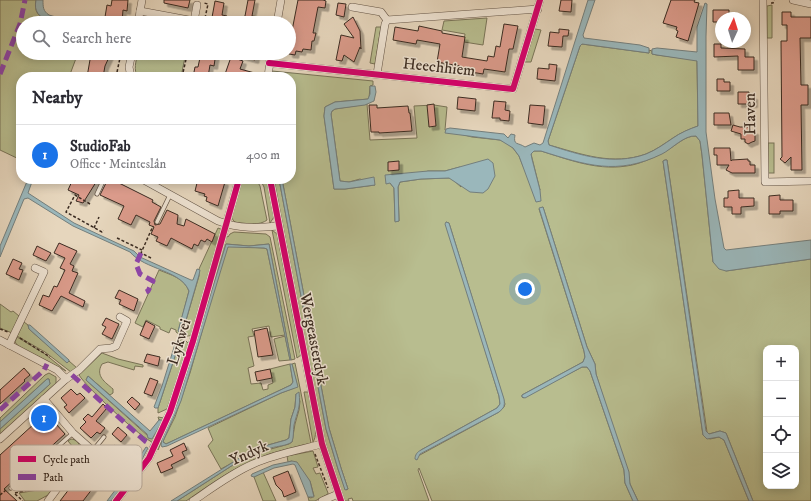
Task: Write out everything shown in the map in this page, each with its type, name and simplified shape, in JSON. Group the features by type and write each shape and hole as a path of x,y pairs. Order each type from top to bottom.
{"street":[{"path":"139,16 142,0"},
{"path":"278,16 281,0"},
{"name":"Heechhiem","path":"269,63 513,88 540,0"},
{"name":"Haven","path":"763,0 765,182 811,181"},
{"path":"793,0 811,4"},
{"path":"195,16 197,5"},
{"path":"352,7 381,12 387,20 376,74"},
{"path":"387,20 538,9"},
{"path":"140,11 167,16"},
{"path":"130,60 130,72"},
{"path":"268,72 270,60"},
{"path":"157,184 170,195 227,224 252,228 279,226"},
{"name":"Lykwei","path":"142,467 154,453 185,368 238,184"},
{"name":"Wergeasterdyk","path":"271,184 322,444 335,495 341,501"},
{"path":"9,345 44,272 35,268"},
{"path":"0,439 66,379 79,370 100,349 116,346 127,321 120,317"},
{"path":"0,340 57,370 66,379"},
{"path":"44,399 73,433 86,445"},
{"name":"Yndyk","path":"193,501 236,473 253,464 283,454 322,444"},
{"path":"48,501 55,491"},
{"name":"Lykwei","path":"116,501 124,491"},
{"path":"322,501 335,495"}],"lane":[{"path":"97,194 102,184"},
{"path":"157,222 170,195"},
{"path":"59,445 73,433"},
{"path":"97,445 104,437"}],"path":[{"path":"117,72 120,60"},
{"path":"183,72 185,60"},
{"path":"90,204 75,195 66,212 102,232 103,230"},
{"path":"94,228 99,217"},
{"path":"142,250 154,224 157,222"},
{"path":"117,238 142,250 141,253 151,258"},
{"path":"0,329 14,335 54,360"},
{"path":"313,446 316,458 335,495"},
{"path":"12,491 24,501"},
{"path":"15,494 26,491"}],"green space":[{"path":"0,0 36,0 36,10 41,16 16,16 16,60 75,60 71,72 16,72 16,158 0,150"},
{"path":"772,5 772,38 767,38 767,6"},
{"path":"487,18 483,45 464,42 465,34 442,30 444,21"},
{"path":"376,27 381,27 375,64 370,63"},
{"path":"535,29 541,30 531,62 525,62"},
{"path":"582,44 649,53 649,50 652,51 652,54 697,60 698,126 679,134 660,147 646,154 621,159 609,159 585,155 549,145 548,141 580,46"},
{"path":"136,60 184,60 182,72 136,72"},
{"path":"296,73 373,81 373,85 370,86 369,99 335,102 325,107 324,116 334,189 375,185 360,179 349,182 340,181 331,114 335,109 367,104 370,140 417,138 414,106 434,105 447,107 445,130 472,137 500,140 507,143 519,156 523,166 540,190 531,154 534,151 541,151 585,164 620,167 645,161 666,151 688,137 696,136 700,141 702,155 713,262 726,271 811,259 811,501 753,501 726,433 720,431 709,434 707,432 667,160 665,160 663,161 703,435 710,439 719,437 724,440 749,501 638,501 630,484 596,374 595,364 587,347 543,207 539,209 585,357 583,362 522,395 522,397 523,398 582,367 587,367 590,371 624,470 625,483 633,501 432,501 419,468 418,470 429,501 353,501 352,498 348,499 349,501 344,501 321,426 275,184 280,184 326,429 346,490 348,489 329,428 283,184 296,184","holes":["460,167 461,187 452,179 421,179 400,182 398,187 399,221 395,221 394,188 390,183 428,171 445,171","446,222 449,223 505,404 499,412 418,456 421,450 497,408 500,404 499,396"]},
{"path":"768,143 774,143 774,173 768,173"},
{"path":"241,184 259,184 267,220 256,224 242,224 234,222 231,217"},
{"path":"262,184 268,184 274,217 270,223"},
{"path":"218,228 223,230 193,335 182,335 171,328 169,333 146,320 143,327 135,323 159,270 180,280 189,291 179,329 182,334 199,276 199,269"},
{"path":"272,230 277,234 301,355 297,358"},
{"path":"234,232 266,234 270,237 295,359 291,360 269,244 249,246 226,244 178,401 158,450 157,447 226,236 228,237"},
{"path":"230,246 267,249 285,335 271,337 269,326 252,329 254,336 248,337 254,366 248,368 251,384 261,383 263,390 268,389 268,385 273,383 270,369 290,364 293,382 291,385 166,444 163,442 175,417 190,373 226,248"},
{"path":"0,304 19,316 12,333 0,328"},
{"path":"24,322 28,325 29,329 67,362 69,361 77,368 71,372 45,352 17,336"},
{"path":"285,336 290,360 279,361 274,339"},
{"path":"17,337 45,354 66,371 18,346 15,342"},
{"path":"180,339 186,341 190,345 167,409 158,413 158,408"},
{"path":"102,353 118,359 143,365 143,367 135,366 134,370 108,362 102,364 100,368 100,375 113,389 113,393 110,395 88,376 86,380 148,436 160,419 159,420 158,417 164,418 154,443 138,433 92,391 79,375"},
{"path":"295,363 311,443 281,450 259,458 226,474 186,501 177,501 236,463 260,452 292,442 300,401 296,394 289,438 261,447 221,469 208,446 213,440 208,428 294,388 297,385 292,364"},
{"path":"49,373 56,377 56,383 0,434 0,429 50,384 49,379 47,379 0,422 0,418 45,375"},
{"path":"304,392 308,392 314,418 316,432 313,442"},
{"path":"71,439 75,440 79,445 71,445 68,441"},
{"path":"313,451 318,467 313,468 316,474 320,473 328,494 315,501 309,501 308,497 311,498 314,496 310,481 292,461 288,462 287,456"},
{"path":"263,472 276,501 263,501 254,477"},
{"path":"32,491 51,491 48,495 37,501 25,501 19,493"}],"water":[{"path":"36,0 43,0 44,9 49,15 52,16 41,16 36,8"},
{"path":"588,0 595,0 583,35 584,38 640,45 649,48 649,53 582,44 580,46 548,141 549,145 597,158 621,159 646,154 657,149 676,136 698,126 697,61 652,54 652,49 657,48 697,52 697,27 705,3 707,4 706,132 715,199 724,248 726,250 811,240 811,259 726,271 719,269 713,262 702,155 700,141 696,136 687,138 662,154 646,161 630,165 602,166 587,164 541,151 534,151 531,154 540,190 541,201 536,202 519,156 513,148 500,140 445,133 446,129 450,128 504,134 508,138 511,134 515,135 515,142 525,147 534,143 540,145 543,143"},
{"path":"370,86 375,86 376,92 374,101 365,105 335,109 331,114 340,181 349,182 374,177 375,185 334,189 324,116 325,107 335,102 368,99 370,94"},
{"path":"488,159 493,163 495,176 488,189 483,193 470,192 449,178 421,179 400,182 398,187 399,221 395,222 394,188 390,183 386,184 385,175 445,171"},
{"path":"667,160 706,431 709,434 720,431 726,433 753,501 749,501 724,440 719,437 707,439 703,435 663,161"},
{"path":"26,184 31,184 28,193 74,223 134,251 140,257 191,280 193,280 197,269 200,270 182,334 178,331 189,291 185,284 171,274 144,263 130,252 73,226 28,198 24,199 0,257 0,246"},
{"path":"280,184 283,184 329,428 348,489 345,490 326,429"},
{"path":"543,207 587,347 595,364 596,374 629,472 630,484 638,501 633,501 625,483 624,470 590,371 587,367 582,367 525,398 522,397 522,395 583,362 585,357 539,208"},
{"path":"446,222 449,223 504,399 504,405 499,412 420,454 417,460 415,459 415,456 417,453 497,408 500,404 499,396 445,224"},
{"path":"226,244 249,246 269,244 291,360 267,249 228,247 181,401 163,442 166,444 291,385 293,382 290,364 292,364 298,387 281,393 162,447 162,439 178,401"},
{"path":"28,325 30,325 69,361 67,363 29,329"},
{"path":"176,341 180,341 158,408 155,408 154,407"},
{"path":"88,376 150,431 159,420 162,420 152,439 148,438 147,434 86,380"},
{"path":"47,379 49,379 50,384 0,429 0,422"},
{"path":"299,392 299,406 294,425 292,442 274,447 244,459 177,501 171,501 246,454 261,447 289,438 296,394"},
{"path":"146,447 148,448 142,459 142,453"},
{"path":"292,461 297,462 310,481 314,497 308,497 295,465 293,464 274,468 254,477 251,476 252,474 273,465"},
{"path":"114,491 119,491 111,501 107,501"}],"building":[{"path":"112,0 128,0 127,11 123,10 123,16 105,16 107,5 111,6"},
{"path":"164,0 190,0 188,8 164,3"},
{"path":"248,0 255,0 252,16 245,16"},
{"path":"298,0 326,1 325,8 318,7 313,33 316,33 314,41 312,41 311,50 303,49 302,52 296,51 295,16"},
{"path":"561,0 572,0 571,12 559,11"},
{"path":"671,0 695,0 694,2 699,3 688,41 676,37 678,31 676,30 677,27 663,23"},
{"path":"215,1 224,3 222,15 227,16 212,16"},
{"path":"338,3 346,4 344,17 336,15"},
{"path":"713,10 729,10 729,12 715,12 715,22 713,22"},
{"path":"782,12 791,12 791,17 811,17 811,38 800,38 801,85 808,85 808,105 801,105 802,170 791,170 791,157 785,163 780,159 782,157 781,41 787,41 787,25 782,25"},
{"path":"353,17 360,31 361,49 360,47 354,62 344,55 342,61 336,60 341,35 354,38 344,24"},
{"path":"504,24 518,26 513,49 509,49 505,72 484,69 483,74 459,70 460,66 437,62 440,44 417,40 416,44 393,40 395,27 418,31 419,26 442,31 442,33 465,37 462,57 487,61 488,56 494,57 496,46 500,47"},
{"path":"559,29 569,30 568,36 563,36 562,47 548,46 550,32 559,33"},
{"path":"714,44 715,48 745,49 745,57 754,57 754,70 738,70 738,56 714,57"},
{"path":"90,60 108,60 104,72 88,72"},
{"path":"200,60 215,60 214,66 210,65 209,72 194,72 195,67 198,67"},
{"path":"230,60 240,60 243,61 240,69 251,72 226,72"},
{"path":"549,64 557,65 555,81 537,79 538,68 549,69"},
{"path":"717,79 724,79 724,82 730,82 730,91 717,91"},
{"path":"738,92 749,92 749,96 754,96 754,104 738,104"},
{"path":"458,97 476,99 475,111 457,109"},
{"path":"494,101 506,102 505,110 510,111 509,121 500,120 500,118 492,118"},
{"path":"434,104 436,126 429,127 427,105"},
{"path":"369,105 377,105 377,108 408,106 412,131 371,132"},
{"path":"530,105 545,106 543,125 528,123"},
{"path":"714,113 729,113 731,125 714,125"},
{"path":"733,125 750,127 750,131 755,131 755,141 748,144 745,142 745,139 741,139 741,134 731,131"},
{"path":"714,148 730,148 731,161 748,159 748,161 750,161 750,165 755,165 755,173 732,173 726,170 729,165 717,165 717,155 714,155"},
{"path":"399,161 399,170 388,171 388,162"},
{"path":"71,184 95,184 83,203 76,201 79,195 68,190"},
{"path":"106,184 121,184 153,200 152,202 161,207 154,221 155,225 160,224 167,210 178,215 177,224 184,226 186,219 215,234 212,242 207,239 205,242 201,240 198,246 194,244 192,249 171,238 167,246 156,241 158,237 151,234 154,227 149,225 150,222 136,215 131,225 118,219 124,206 100,195"},
{"path":"197,184 224,184 218,206 206,201 207,197 204,196 205,194 195,191"},
{"path":"739,190 739,198 754,198 754,206 741,207 741,214 732,214 732,207 724,207 724,198 728,198 728,191"},
{"path":"780,195 780,200 793,200 793,211 780,211 780,214 769,214 769,196"},
{"path":"59,243 77,251 70,264 74,266 72,271 78,273 69,293 85,301 83,307 61,296 52,311 39,305 43,295 49,297 54,286 57,287 65,270 60,268 65,258 54,253"},
{"path":"37,246 51,253 46,261 33,255"},
{"path":"13,259 22,263 19,269 23,270 19,280 6,274"},
{"path":"119,290 138,299 134,311 119,304 121,300 115,298"},
{"path":"106,318 119,324 112,339 102,334 106,327 102,325"},
{"path":"146,321 155,326 149,339 140,335"},
{"path":"267,328 273,355 258,357 254,331"},
{"path":"147,354 160,357 158,366 144,362"},
{"path":"24,368 30,375 0,404 0,390"},
{"path":"270,369 272,378 257,381 255,372"},
{"path":"150,378 158,381 152,396 144,393"},
{"path":"71,389 77,395 80,393 85,398 69,413 64,407 67,405 61,398"},
{"path":"132,397 140,404 135,410 127,402"},
{"path":"103,404 107,408 96,421 105,428 100,434 97,432 91,438 80,428 86,422 83,419 88,414 92,417"},
{"path":"46,413 65,434 53,445 11,445"},
{"path":"118,427 127,435 121,442 112,434"},
{"path":"184,443 187,450 182,452 185,458 171,465 173,468 161,473 157,463 173,456 170,450"},
{"path":"10,446 10,484 4,489 17,501 0,501 0,455"},
{"path":"288,471 296,492 284,497 282,491 276,485 273,477"},
{"path":"68,491 91,491 83,501 60,501"}],"marked path":[{"path":"22,16 25,0"},
{"path":"0,74 16,34"},
{"path":"141,253 136,264 140,274 153,281 146,292"},
{"path":"0,410 44,370 47,364"},
{"path":"72,375 145,441 155,447"}],"cycle path":[{"path":"269,63 513,89 540,0"},
{"path":"142,467 149,458 170,412 193,341 238,184"},
{"path":"271,184 322,444 341,501"},
{"path":"116,501 124,491"}],"place":[{"name":"StudioFab","path":"44,418"}]}
